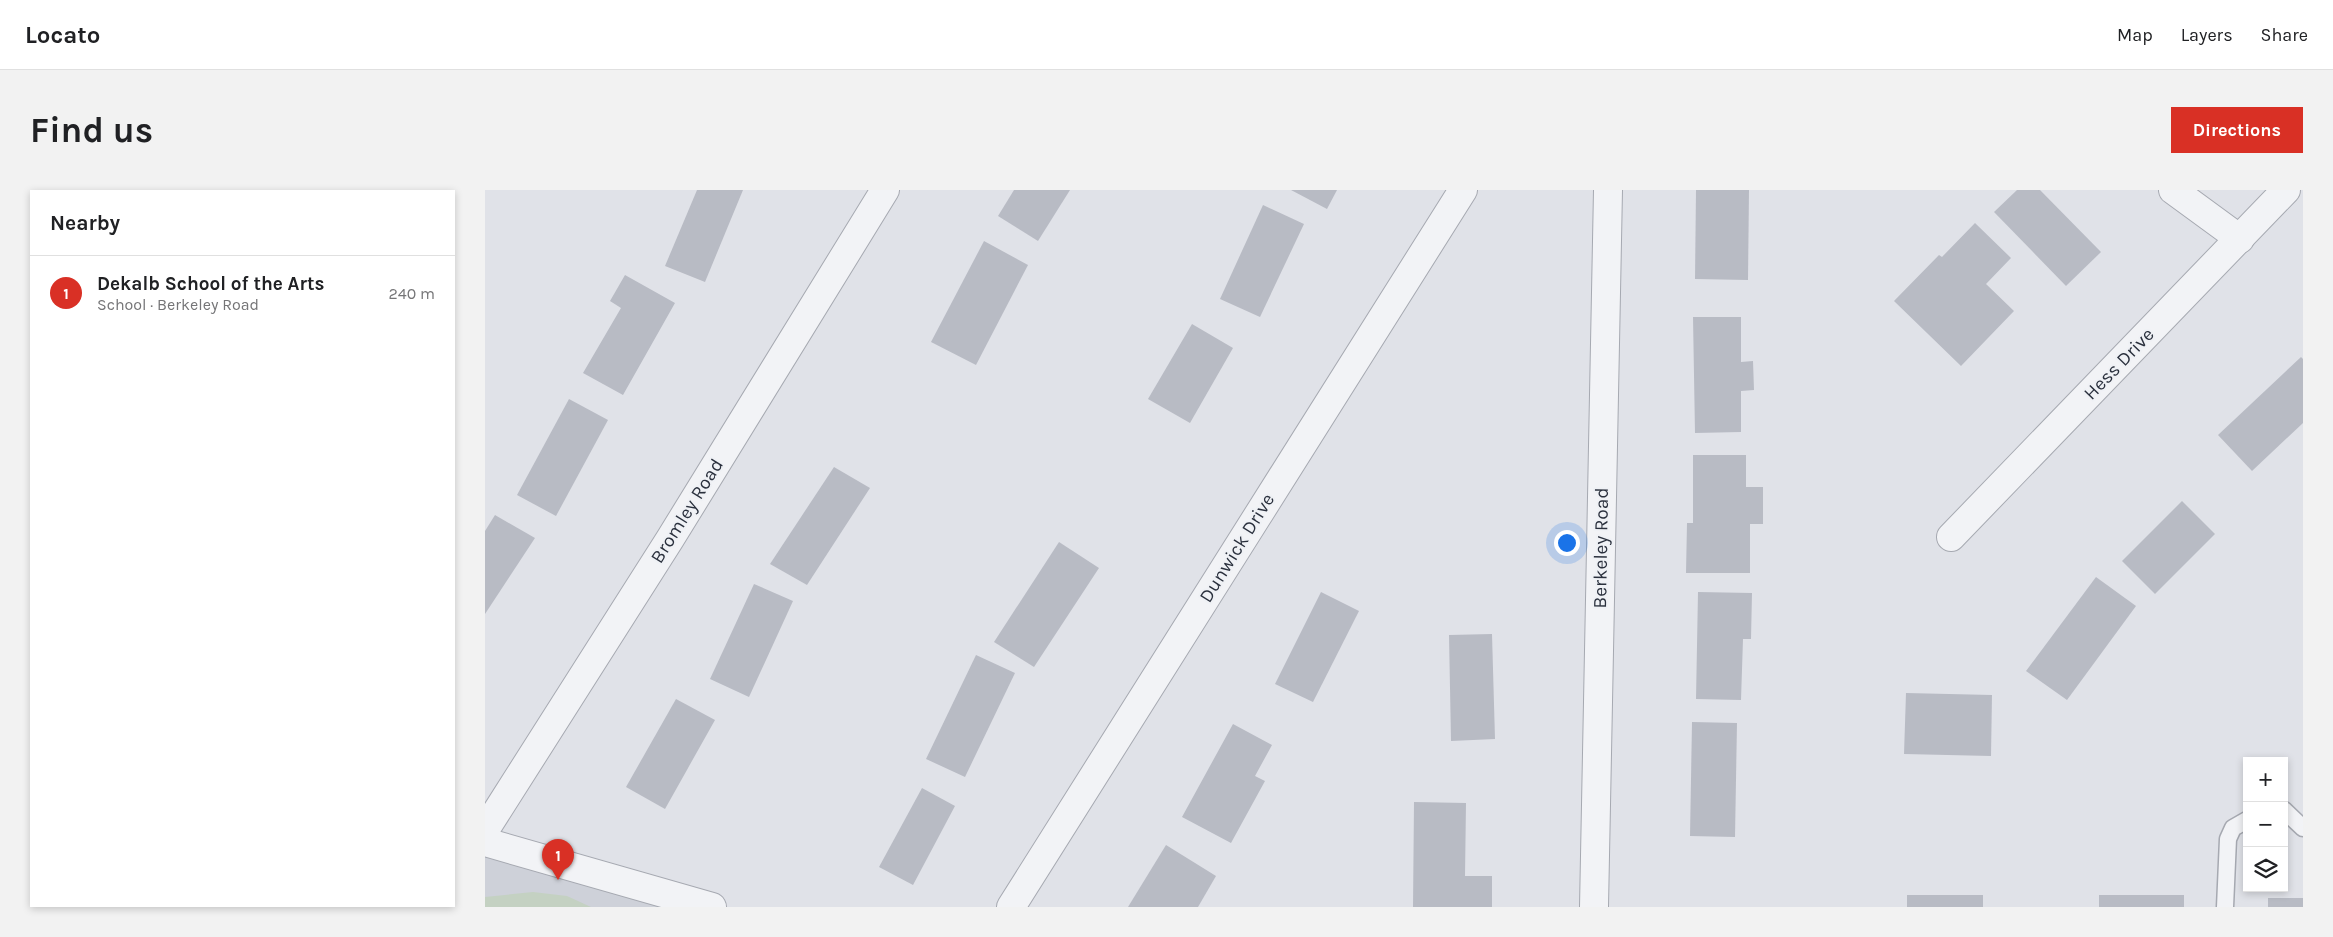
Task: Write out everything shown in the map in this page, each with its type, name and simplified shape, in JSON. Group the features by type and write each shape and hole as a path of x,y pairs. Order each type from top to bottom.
{"street":[{"name":"Bromley Road","path":"485,830 670,539 885,190"},
{"name":"Dunwick Drive","path":"1011,907 1463,190"},
{"name":"Berkeley Road","path":"1594,907 1608,190"},
{"path":"2173,190 2240,238"},
{"name":"Hess Drive","path":"1951,537 2286,190"},
{"path":"485,842 712,907"}],"lane":[{"path":"2288,814 2303,828"},
{"path":"2225,907 2228,838 2233,828 2243,822"}],"shaded area":[{"path":"485,830 712,907 485,907"}],"green space":[{"path":"533,892 567,896 591,907 485,907 485,897"}],"building":[{"path":"697,190 743,190 705,282 665,266"},
{"path":"1014,190 1070,190 1038,241 998,216"},
{"path":"1291,190 1337,190 1327,209"},
{"path":"1696,190 1749,190 1748,280 1695,279"},
{"path":"2017,190 2040,190 2101,252 2066,286 1994,212"},
{"path":"1263,205 1304,224 1260,317 1220,299"},
{"path":"1975,223 2011,258 1986,284 2014,311 1961,366 1894,301 1939,255 1942,257"},
{"path":"984,241 1028,265 976,365 931,342"},
{"path":"625,275 675,303 623,395 583,373 621,308 610,301"},
{"path":"1693,317 1741,317 1741,362 1753,361 1754,390 1741,391 1741,432 1695,433"},
{"path":"1192,324 1233,348 1190,423 1148,399"},
{"path":"2301,357 2303,359 2303,423 2252,471 2218,435"},
{"path":"569,399 608,420 556,516 517,495"},
{"path":"1693,455 1746,455 1746,487 1763,487 1763,524 1750,524 1750,573 1686,573 1687,523 1693,523"},
{"path":"834,467 870,488 807,585 770,564"},
{"path":"2182,501 2215,534 2155,594 2122,561"},
{"path":"495,515 535,538 485,614 485,531"},
{"path":"1059,542 1099,568 1034,667 994,642"},
{"path":"2096,577 2136,606 2067,700 2026,671"},
{"path":"754,584 793,601 749,697 710,679"},
{"path":"1321,592 1359,611 1313,702 1275,684"},
{"path":"1698,592 1752,593 1751,639 1743,639 1741,700 1696,699"},
{"path":"1492,634 1495,739 1451,741 1449,635"},
{"path":"976,655 1015,673 965,777 926,759"},
{"path":"1906,693 1992,695 1991,756 1904,754"},
{"path":"676,699 715,720 665,809 626,787"},
{"path":"1692,722 1737,723 1735,837 1690,836"},
{"path":"1233,724 1272,745 1255,776 1265,781 1231,843 1182,817"},
{"path":"922,788 955,806 913,885 879,867"},
{"path":"1414,802 1466,803 1465,876 1492,876 1492,907 1413,907"},
{"path":"1166,845 1216,876 1198,907 1128,907"},
{"path":"1907,895 1983,895 1983,907 1907,907"},
{"path":"2099,895 2184,895 2184,907 2099,907"},
{"path":"2268,898 2303,898 2303,907 2268,907"}],"place":[{"name":"Dekalb School of the Arts","path":"558,880"}]}
